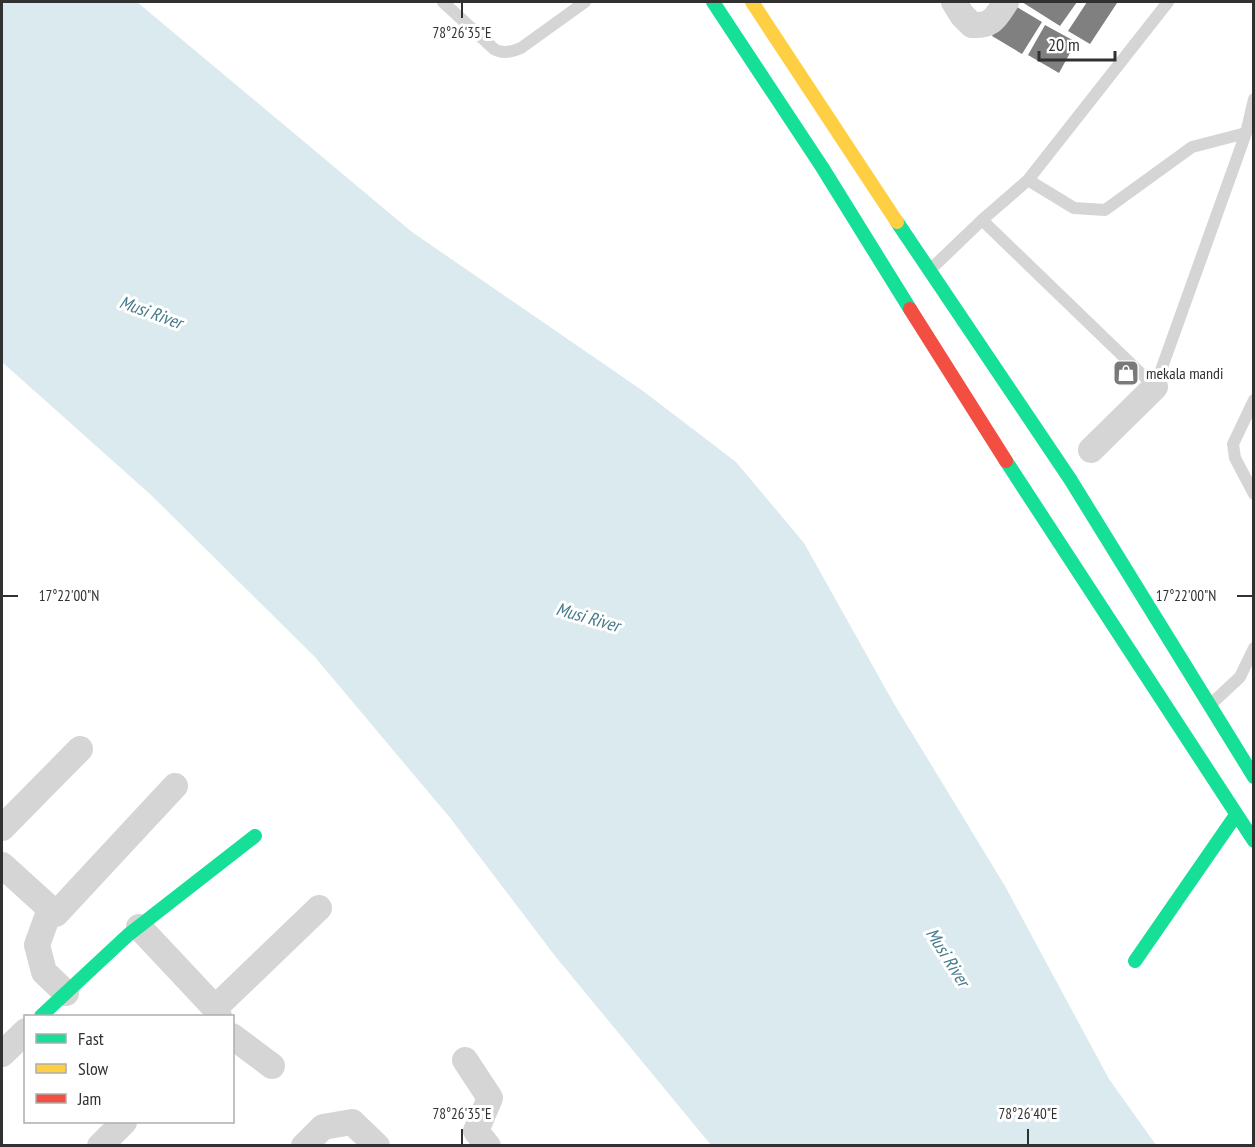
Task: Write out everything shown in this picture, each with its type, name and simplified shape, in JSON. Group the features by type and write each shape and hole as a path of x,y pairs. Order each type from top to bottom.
{"street":[{"path":"714,2 822,167 998,447 1254,841"},
{"path":"752,2 929,270 1078,461 1209,705 1254,777"},
{"path":"954,2 972,25 984,26 994,21 1006,2"},
{"path":"1078,461 1155,387"},
{"path":"2,828 80,749"},
{"path":"2,865 56,914 175,786"},
{"path":"1135,961 1236,815"},
{"path":"43,1015 128,935 255,836"},
{"path":"139,927 217,1012 319,908"},
{"path":"50,909 37,945 44,972 66,993"},
{"path":"3,1049 24,1033"},
{"path":"234,1038 272,1066"},
{"path":"465,1060 490,1098 476,1131 488,1146"},
{"path":"304,1146 323,1127 352,1122 377,1146"},
{"path":"100,1146 123,1123"}],"lane":[{"path":"443,2 494,49 504,53 521,48 585,2"},
{"path":"929,270 1028,180 1168,2"},
{"path":"982,220 1155,387 1249,130 1254,99"},
{"path":"1028,180 1074,208 1105,210 1192,147 1249,130"},
{"path":"1254,400 1233,444 1234,458 1254,494"},
{"path":"1209,705 1240,678 1254,648"}],"water":[{"name":"Musi River","path":"2,2 137,2 412,232 643,391 736,462 804,543 893,702 1005,886 1109,1079 1156,1145 711,1145 555,956 451,819 314,656 151,495 2,362"}],"building":[{"path":"1022,2 1077,2 1060,26"},
{"path":"1087,2 1117,3 1090,44 1068,31"},
{"path":"1012,4 1042,22 1022,54 992,36"},
{"path":"1045,25 1076,42 1059,73 1028,55"}],"traffic: fast":[{"path":"713,2 822,167 910,309"},
{"path":"897,222 1070,479 1254,777"},
{"path":"1006,461 1254,841"},
{"path":"1135,961 1236,815"},
{"path":"42,1015 128,935 255,836"}],"traffic: slow":[{"path":"752,2 897,222"}],"traffic: jam":[{"path":"910,309 1006,461"}],"place":[{"name":"mekala mandi","path":"1126,373"}]}
